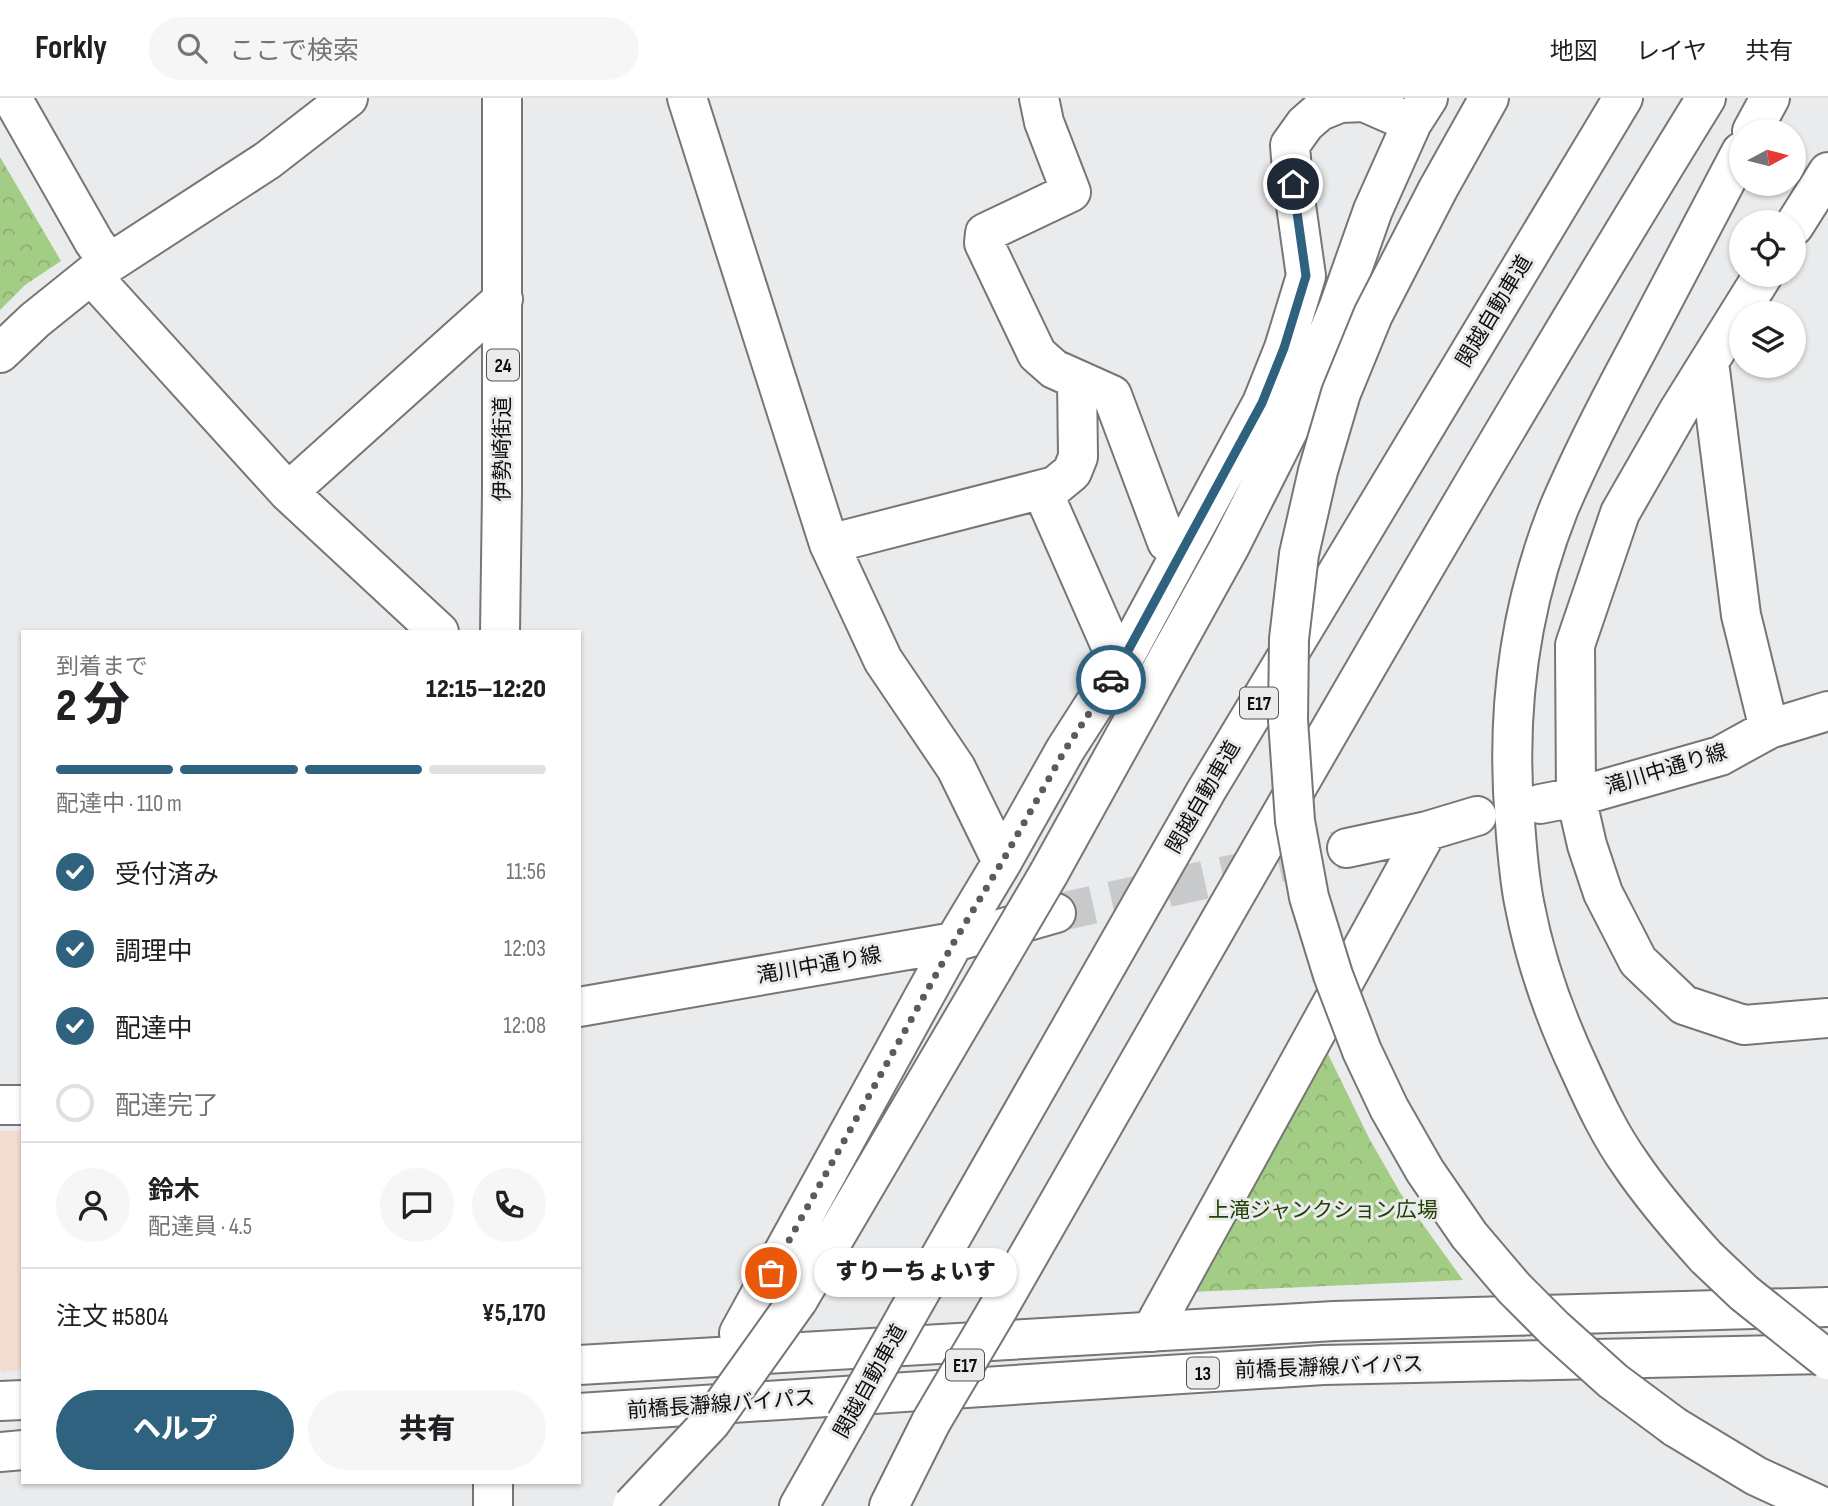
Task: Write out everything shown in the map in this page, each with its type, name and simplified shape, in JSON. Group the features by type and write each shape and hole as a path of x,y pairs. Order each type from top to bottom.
{"main road":[{"path":"12,98 94,242 100,269 288,492 437,630"},
{"path":"0,353 35,320 100,269 268,160 348,98"},
{"name":"伊勢崎街道","path":"500,630 502,98"},
{"path":"687,98 829,544 883,660 956,768 1002,862"},
{"path":"1039,98 1044,122 1071,192 985,233 984,243 1037,354 1054,369 1112,395 1167,542 1181,552"},
{"path":"1489,98 1373,315 1341,393 1318,471 1300,554 1289,639 1288,720 1295,821 1309,897 1333,975 1362,1051 1389,1108 1425,1171 1469,1235 1514,1288 1613,1381 1675,1427 1756,1476 1821,1506"},
{"name":"関越自動車道","path":"799,1506 1206,791 1623,98"},
{"name":"E17","path":"889,1506 931,1422 1266,840 1609,256 1706,98"},
{"path":"1759,119 1770,98"},
{"path":"632,1506 711,1422 798,1300 1049,873 1230,546 1291,425 1338,309 1373,210 1420,110 1364,102 1340,103 1320,111 1305,124 1290,145 1306,276 1284,348 1262,403 1124,658 1065,750 954,942 739,1333"},
{"path":"1804,210 1828,172"},
{"path":"1729,175 1596,428 1559,509 1538,569 1523,632 1513,700 1511,764 1517,845 1525,906 1543,977 1566,1040 1596,1106 1629,1162 1668,1214 1706,1257 1744,1293 1828,1360"},
{"path":"1756,287 1679,410 1620,513 1575,645 1558,801 1587,845 1603,893 1638,961 1684,1005 1744,1026 1828,1018"},
{"path":"288,492 503,299"},
{"path":"1709,362 1741,615 1769,729"},
{"path":"829,544 1055,486 1072,472 1078,457 1077,380"},
{"path":"1042,490 1109,642 1124,658"},
{"name":"滝川中通り線","path":"1558,801 1720,756 1769,729 1828,710"},
{"path":"1347,848 1427,831 1477,816"},
{"path":"1151,1332 1427,831"},
{"name":"滝川中通り線","path":"581,1007 954,942 1056,913"},
{"path":"0,1105 21,1105"},
{"name":"前橋長瀞線バイパス","path":"581,1365 1348,1321 1828,1307"},
{"name":"前橋長瀞線バイパス","path":"581,1413 1324,1365 1828,1354"},
{"path":"0,1401 21,1400"},
{"path":"0,1452 21,1450"},
{"path":"493,1484 493,1506"}],"shaded area":[{"path":"0,1131 21,1131 21,1370 3,1372 0,1369"}],"green space":[{"path":"0,157 61,261 25,285 0,310"},
{"name":"上滝ジャンクション広場","path":"1328,1054 1370,1140 1401,1194 1463,1280 1190,1292 1192,1283"}],"tunnel":[{"path":"1056,913 1347,848"}],"way so far":[{"path":"771,1273 954,942 1065,750 1111,680"}],"place":[{"name":"すりーちょいす","path":"771,1273"}],"route":[{"path":"1111,680 1262,403 1284,348 1306,276 1293,184"}]}
